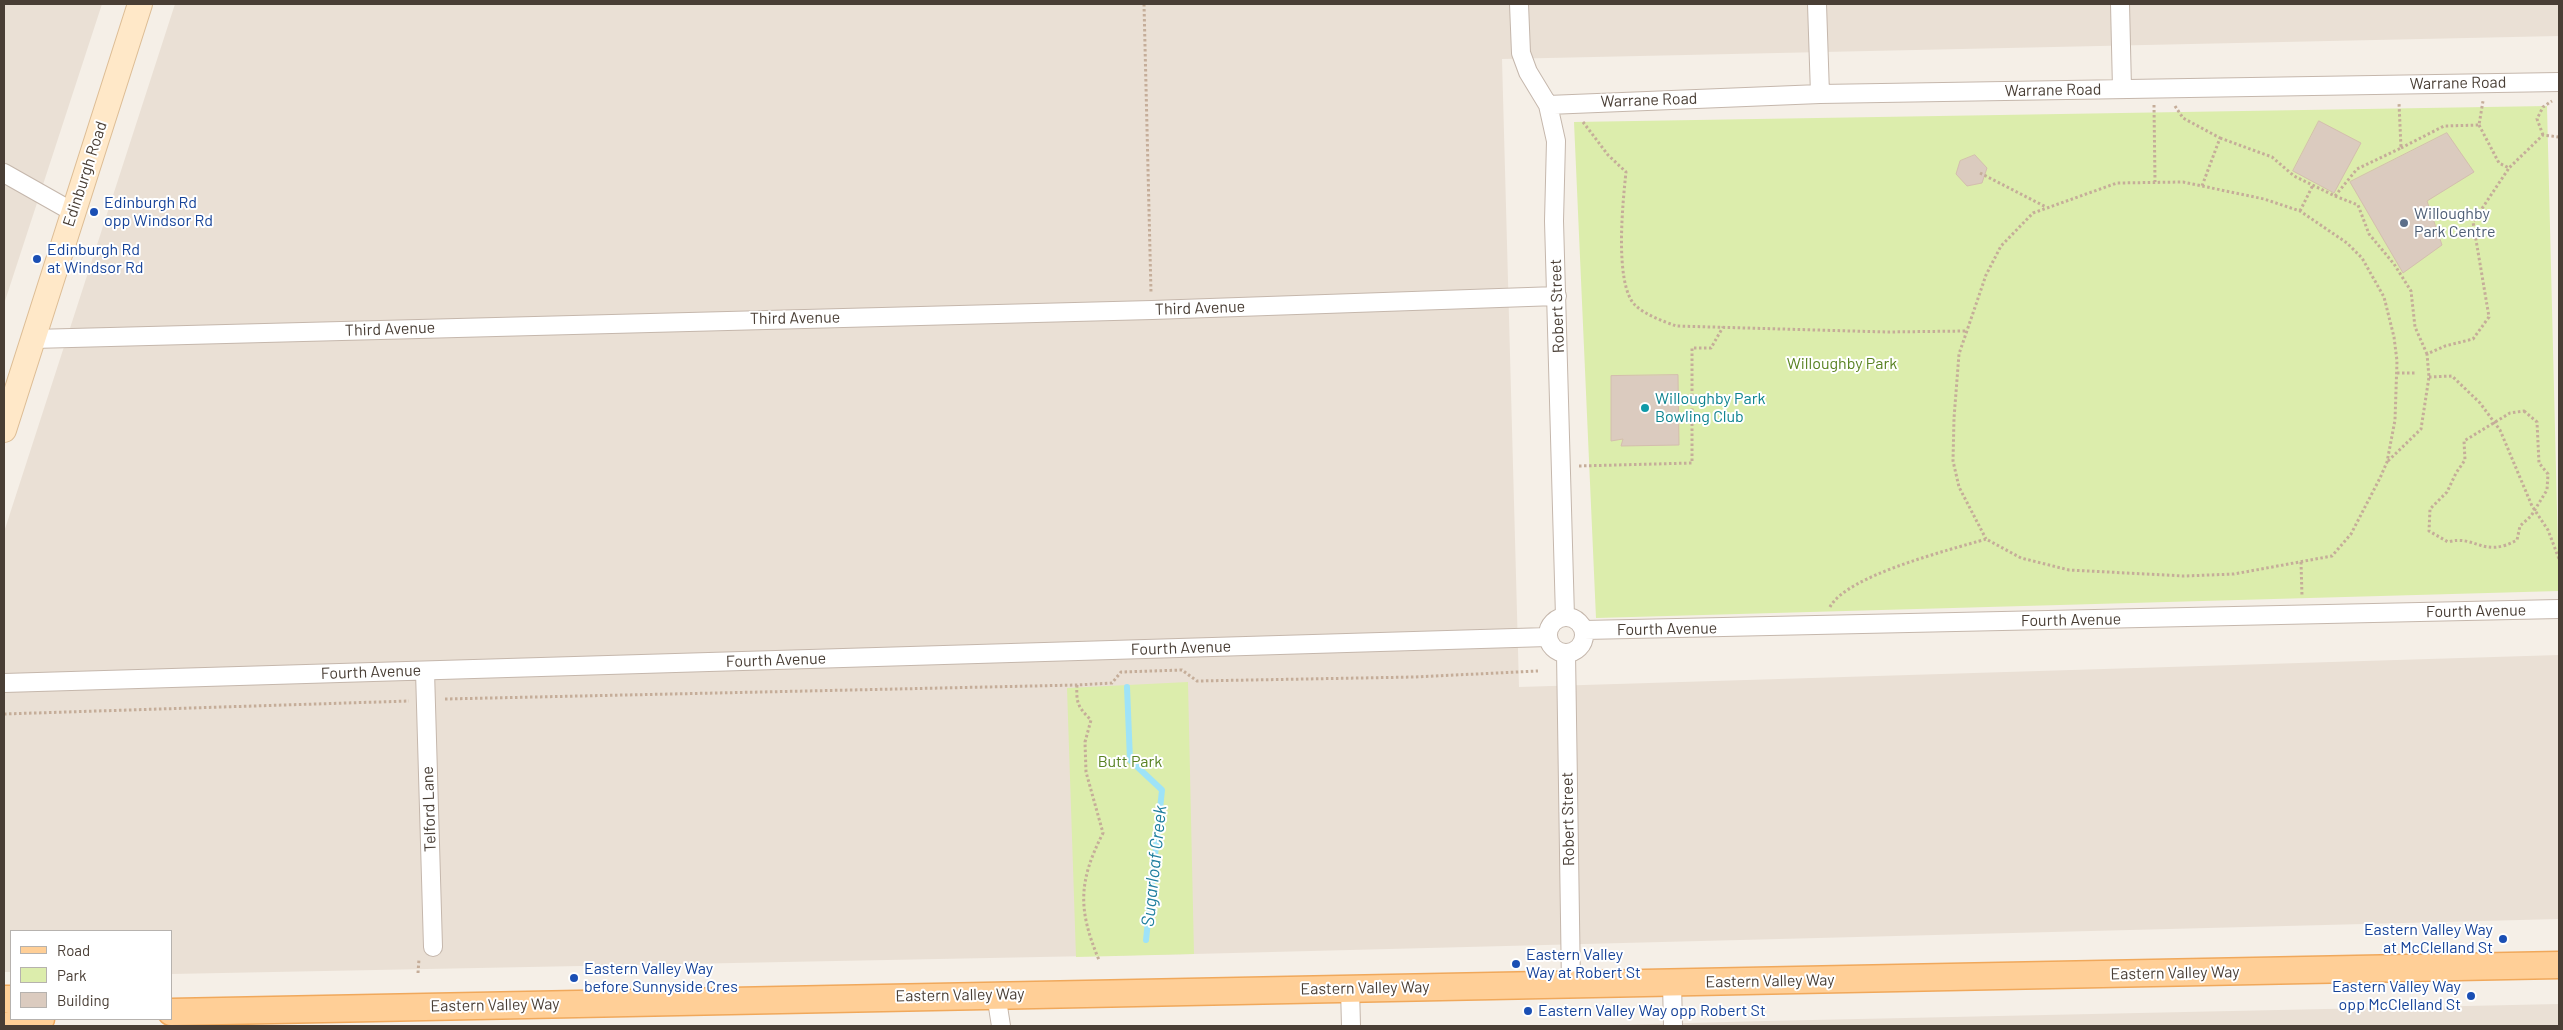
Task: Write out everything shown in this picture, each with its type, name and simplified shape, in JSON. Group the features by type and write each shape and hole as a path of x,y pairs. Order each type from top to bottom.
{"main road":[{"name":"Edinburgh Road","path":"4,430 140,4"},
{"name":"Eastern Valley Way","path":"172,1012 996,994 1571,985 2559,965"},
{"path":"4,1026 36,1020"}],"street":[{"name":"Robert Street","path":"1519,4 1522,53 1528,72 1548,105 1556,141 1554,221 1565,617"},
{"path":"1817,4 1820,94"},
{"path":"2120,4 2122,89"},
{"name":"Warrane Road","path":"1548,105 1820,94 2122,89 2154,96 2400,84 2486,83 2559,90"},
{"path":"4,173 73,212"},
{"name":"Third Avenue","path":"33,339 1152,310 1557,296"},
{"name":"Fourth Avenue","path":"1584,630 2559,609"},
{"path":"1565,617 1575,619 1584,630 1582,644 1578,649 1566,653 1556,650 1548,637 1548,631 1554,621 1565,617"},
{"name":"Fourth Avenue","path":"4,683 1548,637"},
{"name":"Robert Street","path":"1566,653 1571,985"},
{"name":"Telford Lane","path":"425,671 433,947"},
{"path":"1672,983 1673,1026"},
{"path":"1350,988 1351,1026"},
{"path":"996,994 1000,1026"}],"path":[{"path":"1144,4 1152,310"},
{"path":"2486,83 2479,125 2499,163 2510,168"},
{"path":"2400,84 2398,113 2401,148"},
{"path":"2543,135 2537,119 2543,107 2559,90"},
{"path":"2154,96 2164,103"},
{"path":"2154,96 2154,182"},
{"path":"2173,103 2183,118 2220,138 2272,156 2294,176 2358,205 2370,234 2394,264 2411,291 2415,327 2426,354 2429,377 2421,429 2387,462"},
{"path":"1580,119 1608,155 1626,172 1622,211 1623,278 1626,292 1635,306 1676,326 1887,332 1967,331"},
{"path":"2335,196 2357,168 2444,126 2479,125"},
{"path":"2543,135 2559,137"},
{"path":"2426,354 2445,346 2473,339 2489,317 2473,222 2510,168 2543,135"},
{"path":"2202,186 2220,138"},
{"path":"1980,173 2046,207"},
{"path":"2154,182 2183,182 2264,199 2300,211 2347,243 2362,258 2384,297 2394,337 2396,373 2394,420 2387,462 2351,534 2332,556 2234,574 2184,576 2069,570 2021,558 1986,539 1959,487 1953,461 1954,418 1960,354 1986,275 2001,246 2033,213 2046,207 2117,183 2154,182"},
{"path":"2300,211 2313,185"},
{"path":"1561,466 1692,463 1692,348 1711,348 1722,327"},
{"path":"2396,373 2416,373"},
{"path":"2429,377 2452,376 2480,403 2495,423 2535,511 2548,530 2559,559"},
{"path":"2524,411 2537,422 2540,463 2548,474 2547,490 2540,497 2535,511 2520,526 2517,540 2503,548 2482,547 2460,539 2448,542 2429,531 2430,509 2447,492 2465,460 2464,441 2478,431 2495,423 2510,413 2524,411"},
{"path":"1821,625 1834,601 1852,585 1899,566 1986,539"},
{"path":"2301,562 2303,614"},
{"path":"4,714 425,700 1077,685 1112,683 1121,672 1139,671 1182,670 1197,681 1414,677 1538,671"},
{"path":"1077,685 1076,698 1079,706 1091,720 1085,742 1086,772 1100,816 1103,833 1091,856 1085,877 1083,904 1087,927 1099,960"}],"shaded area":[{"path":"4,4 102,4 4,304"},
{"path":"175,4 2559,4 2559,36 1502,59 1519,687 2559,655 2559,919 1194,954 172,974 172,930 10,930 10,972 4,972 4,532"},
{"path":"2559,1004 2559,1026 1572,1026 1765,1021"}],"green space":[{"name":"Willoughby Park","path":"2547,106 2559,591 1596,618 1574,122"},
{"name":"Butt Park","path":"1188,682 1194,954 1076,957 1067,688"}],"building":[{"path":"2319,121 2361,143 2334,193 2293,171"},
{"name":"Willoughby Park Centre","path":"2447,133 2474,172 2427,201 2442,245 2403,273 2350,182"},
{"path":"1975,155 1987,168 1982,183 1967,186 1956,174 1960,161"},
{"name":"Willoughby Park Bowling Club","path":"1678,375 1679,445 1621,446 1623,439 1611,441 1611,376"}],"waterway":[{"name":"Sugarloaf Creek","path":"1127,687 1130,760 1162,790 1146,940"}],"place":[{"name":"Edinburgh Rd opp Windsor Rd","path":"94,212"},
{"name":"Willoughby Park Centre","path":"2404,223"},
{"name":"Edinburgh Rd at Windsor Rd","path":"37,259"},
{"name":"Willoughby Park Bowling Club","path":"1645,408"},
{"name":"Eastern Valley Way at McClelland St","path":"2503,939"},
{"name":"Eastern Valley Way at Robert St","path":"1516,964"},
{"name":"Eastern Valley Way before Sunnyside Cres","path":"574,978"},
{"name":"Eastern Valley Way opp McClelland St","path":"2471,996"},
{"name":"Eastern Valley Way opp Robert St","path":"1528,1011"}]}
